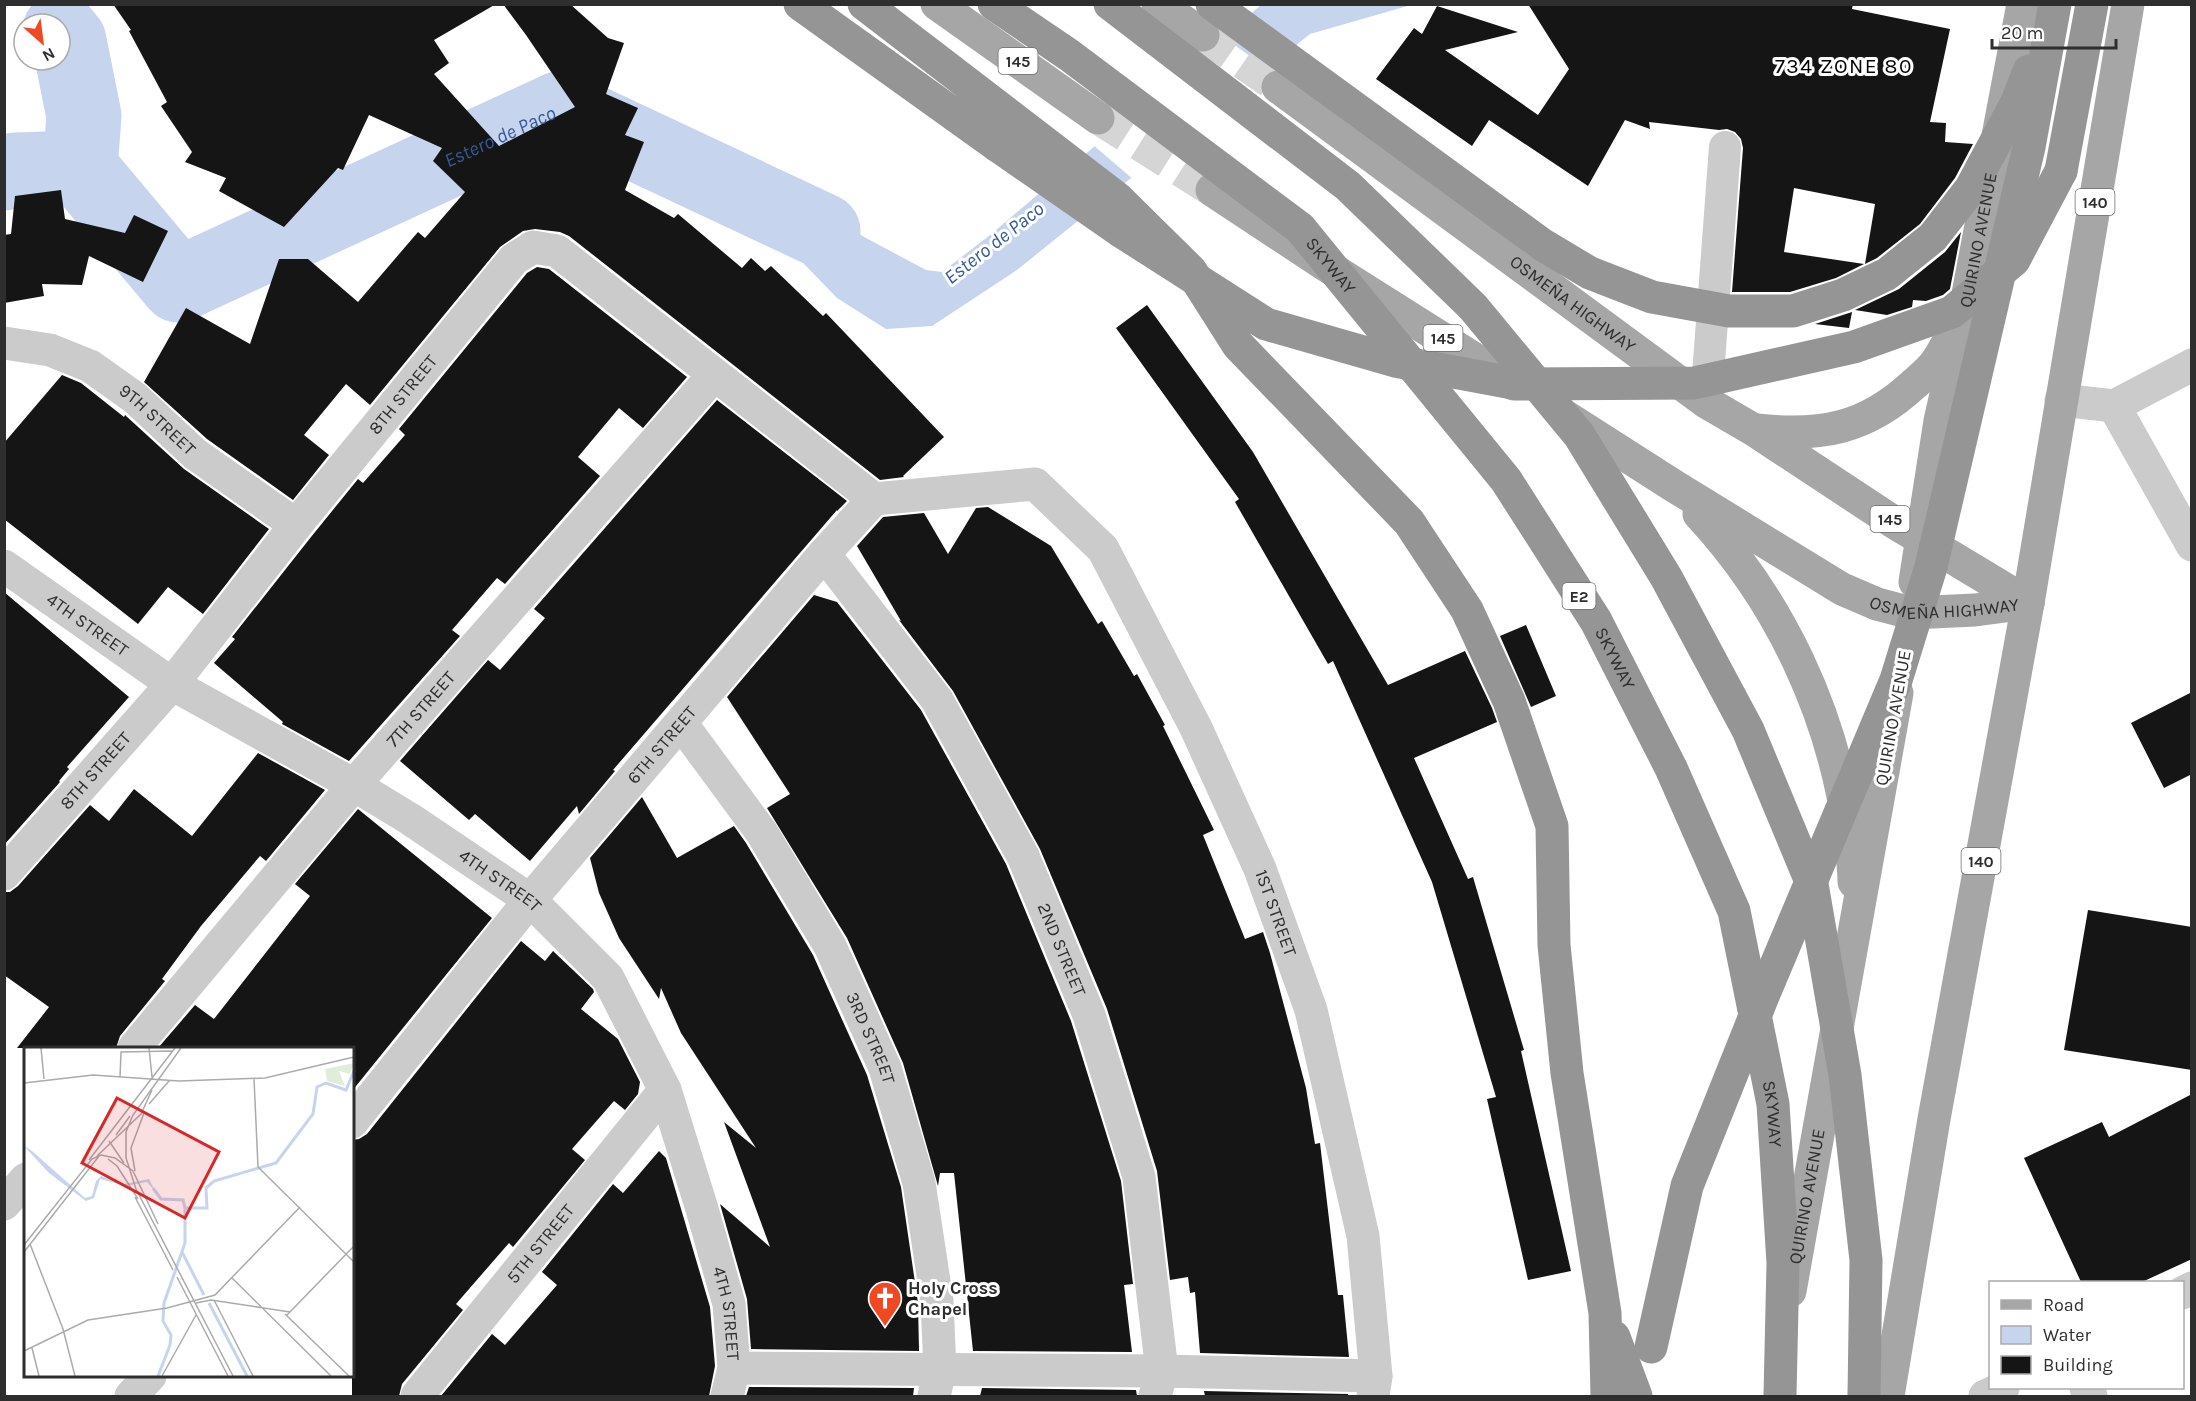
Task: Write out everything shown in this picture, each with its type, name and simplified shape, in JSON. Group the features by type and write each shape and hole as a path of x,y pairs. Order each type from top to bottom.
{"highway":[{"path":"800,4 1119,230 1266,324 1395,361 1518,384 1694,383 1854,347 1952,312 2014,260 2061,171 2092,4"},
{"path":"864,4 1117,198 1191,271 1238,345 1409,522 1467,610 1509,701 1552,826 1554,945 1566,1073 1605,1313 1607,1396"},
{"name":"SKYWAY","path":"994,4 1069,55 1300,228 1506,480 1596,621 1671,768 1734,911 1773,1104 1783,1263 1780,1396"},
{"path":"1110,4 1348,186 1473,307 1579,435 1666,577 1748,730 1812,884 1845,1075 1866,1260 1864,1396"},
{"path":"1208,20 1535,239 1590,273 1652,297 1729,311 1793,311 1843,295 1887,274 1933,237 1971,188 2017,102 2055,4"},
{"path":"1648,1396 1651,1347 1688,1186 1781,953 1896,680 1931,567 2029,147 2055,4"},
{"path":"1605,1313 1636,1396"}],"main road":[{"name":"145","path":"938,4 1098,118"},
{"path":"1158,4 1208,20"},
{"name":"QUIRINO AVENUE","path":"1771,1396 1911,613 1940,421 1964,315 2023,4"},
{"name":"140","path":"1887,1396 1934,1119 2028,603 2128,4"},
{"name":"OSMEÑA HIGHWAY","path":"1278,87 1706,402 2028,603"},
{"name":"OSMEÑA HIGHWAY","path":"1212,190 1324,264 1674,486 1842,589 1877,604 1911,613 1975,610 2028,603"},
{"path":"1754,430 1791,434 1828,430 1863,419 1896,401 1936,363 1964,315"},
{"path":"1579,425 1631,348"},
{"path":"1674,486 1722,538 1764,595 1798,658 1825,724 1844,796 1854,872 1853,947"}],"street":[{"path":"1706,402 1725,147"},
{"name":"8TH STREET","path":"4,874 172,684 296,525 514,259 533,247 556,251 874,499"},
{"name":"9TH STREET","path":"4,343 50,350 90,366 135,398 195,454 296,525"},
{"path":"2061,400 2114,406 2192,365"},
{"name":"7TH STREET","path":"135,1047 354,785 714,375"},
{"path":"2114,406 2192,545"},
{"name":"1ST STREET","path":"874,499 1035,484 1102,549 1196,728 1260,869 1311,1010 1363,1236 1374,1386"},
{"name":"6TH STREET","path":"354,1120 530,900 824,554 874,499"},
{"name":"2ND STREET","path":"824,554 938,700 1023,856 1089,1015 1139,1177 1159,1384"},
{"name":"4TH STREET","path":"4,566 172,684 354,785 410,819 530,900 608,978 666,1089 729,1304 731,1382"},
{"name":"3RD STREET","path":"681,723 762,833 830,946 885,1068 919,1183 937,1301 937,1383"},
{"name":"5TH STREET","path":"417,1396 666,1089"},
{"path":"4,1204 24,1181"},
{"path":"131,1396 149,1377"},
{"path":"731,1382 1374,1386"},
{"path":"1985,1396 2001,1389"}],"water":[{"path":"1261,5 1411,5 1310,34 1017,270 932,326 886,329 837,298 730,187 813,206 926,270 942,272 989,236"}],"pier":[{"path":"1221,35 1270,71 1134,180 1092,144"}],"building":[{"path":"113,4 496,4 434,40 449,63 434,74 499,146 575,107 503,4 570,4 608,38 624,43 606,94 638,108 625,135 644,142 625,190 674,218 678,214 742,268 751,258 765,271 771,266 823,316 826,313 944,437 904,477 880,480 569,236 560,232 535,229 523,231 500,247 370,405 346,384 304,435 329,455 293,500 207,439 144,382 186,308 250,344 279,259 308,259 358,302 418,232 425,238 465,192 433,161 442,148 369,115 343,170 338,168 284,227 219,191 226,178 185,162 192,152 161,106 167,102 129,31 131,30"},
{"path":"1528,4 1853,4 1852,9 1950,29 1930,122 1946,123 1945,142 1973,144 1955,178 1920,224 1877,258 1865,264 1875,204 1794,188 1784,252 1864,264 1836,278 1790,292 1732,292 1743,148 1741,139 1735,132 1727,129 1649,122 1650,129 1625,120 1588,186 1489,120 1472,146 1376,79 1414,28 1422,34 1437,6 1518,32 1445,50 1538,115 1569,69"},
{"path":"61,190 65,219 125,233 134,215 168,231 143,282 89,256 82,285 42,284 44,296 4,303 4,235 11,234 15,196"},
{"path":"1961,232 1950,289 1943,295 1926,301 1913,300 1912,307 1887,315 1855,310 1899,289 1945,252"},
{"path":"537,267 549,269 687,377 643,428 619,408 578,457 600,476 505,584 497,578 452,630 460,636 349,761 282,724 283,722 214,663 235,639 232,637 358,479 363,483 405,435 399,429 527,273"},
{"path":"1147,305 1253,452 1388,685 1465,651 1492,708 1497,722 1414,758 1468,879 1473,877 1524,1050 1521,1051 1571,1271 1528,1280 1487,1099 1496,1097 1432,882 1333,661 1328,664 1235,502 1239,499 1116,328"},
{"path":"1852,312 1849,328 1815,324 1849,313"},
{"path":"62,375 81,383 124,417 125,415 184,469 269,529 203,614 168,587 138,624 4,519 4,443"},
{"path":"717,400 847,501 613,770 615,771 579,814 577,806 530,861 475,814 469,820 400,761 488,660 500,670 545,618 534,609"},
{"path":"988,507 1051,546 1098,624 1102,621 1134,676 1137,674 1165,725 1163,726 1214,830 1203,835 1245,939 1263,932 1306,1088 1315,1144 1320,1143 1338,1295 1343,1295 1349,1357 1200,1353 1195,1292 1190,1293 1188,1277 1170,1280 1157,1171 1107,1009 1040,849 953,691 899,620 901,621 857,546 883,517 924,513 948,554 976,508"},
{"path":"4,592 129,697 67,767 69,769 60,782 4,845"},
{"path":"814,595 837,602 921,710 1006,864 1071,1021 1121,1181 1133,1284 1124,1285 1132,1352 973,1351 954,1173 940,1173 938,1186 903,1063 847,938 767,808 790,794 727,697"},
{"path":"1526,625 1556,696 1531,707 1500,636"},
{"path":"2192,692 2192,774 2164,788 2131,723"},
{"path":"258,753 325,790 266,861 260,856 201,926 162,979 165,981 120,1036 116,1047 17,1048 49,1007 4,975 4,892 10,892 18,886 90,805 109,821 134,789 192,836"},
{"path":"642,797 677,858 734,826 813,955 867,1075 901,1187 918,1303 919,1351 751,1349 747,1299 720,1204 770,1247 724,1122 756,1148 681,1033 661,988 659,999 619,938 599,893 590,858"},
{"path":"358,809 492,918 354,1089 354,1047 159,1047 195,1005 214,1019 310,896 295,884"},
{"path":"2088,910 2192,927 2192,1070 2064,1050"},
{"path":"521,941 545,961 553,951 593,989 594,992 581,1009 618,1039 640,1082 638,1094 625,1110 614,1101 572,1149 585,1160 513,1247 509,1243 456,1304 463,1310 402,1384 399,1396 352,1396 352,1377 354,1377 354,1140 367,1134"},
{"path":"2192,1094 2192,1259 2144,1281 2081,1281 2024,1158 2102,1122 2109,1137"},
{"path":"659,1151 666,1158 710,1307 715,1366 709,1396 441,1396 492,1334 505,1345 557,1285 542,1272 613,1184 623,1193"},
{"path":"749,1387 914,1388 913,1396 746,1396"},
{"path":"982,1388 1136,1390 1137,1396 980,1396"},
{"path":"1204,1391 1348,1394 1348,1396 1205,1396"}],"waterway":[{"path":"72,56 84,116 80,168"},
{"name":"Estero de Paco","path":"80,168 178,285 561,108 823,231"},
{"path":"4,173 15,170 80,168"}],"tunnel":[{"path":"1203,35 1278,87"},
{"path":"1098,118 1212,190"}],"place":[{"name":"Holy Cross Chapel","path":"885,1327"}],"district":[{"name":"734 ZONE 80","path":"1844,66"}]}
